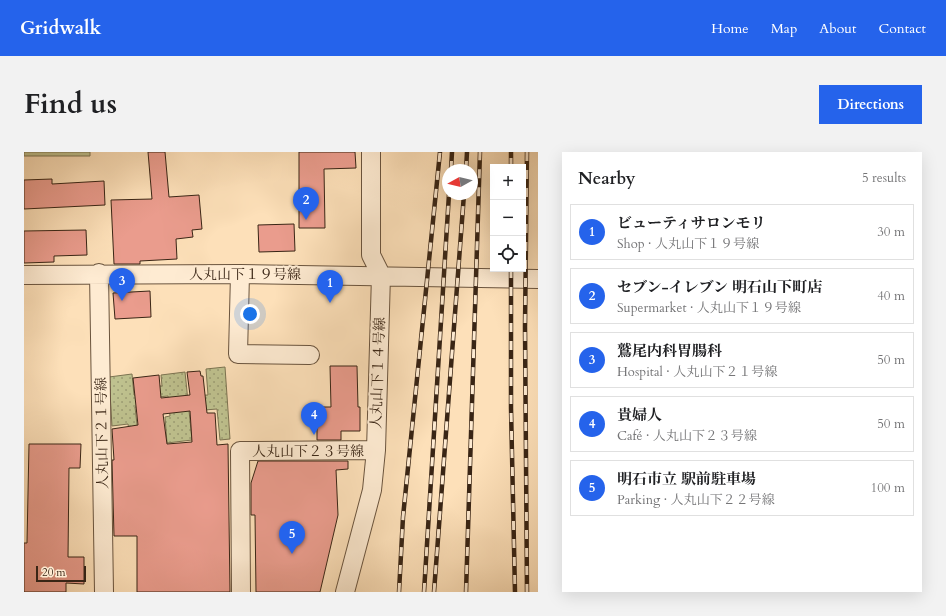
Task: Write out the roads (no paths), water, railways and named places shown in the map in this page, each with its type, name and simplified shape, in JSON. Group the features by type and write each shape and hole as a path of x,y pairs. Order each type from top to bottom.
{"street":[{"name":"人丸山下１４号線","path":"345,592 372,490 376,450 381,275 371,255 371,152"},
{"name":"人丸山下２１号線","path":"99,274 104,592"},
{"path":"240,274 238,354 310,355"},
{"name":"人丸山下１９号線","path":"24,275 381,275 538,279"},
{"name":"人丸山下２３号線","path":"241,592 240,451 376,450"}],"railway":[{"path":"399,592 403,517 440,152"},
{"path":"451,164 452,152"},
{"path":"466,164 467,152"},
{"path":"466,592 480,152"},
{"path":"511,152 511,164"},
{"path":"527,152 525,327 527,592"},
{"path":"424,592 449,200"},
{"path":"434,592 464,200"},
{"path":"511,272 511,408 515,592"}],"place":[{"name":"セブン-イレブン 明石山下町店","path":"306,220"},
{"name":"鷲尾内科胃腸科","path":"122,301"},
{"name":"ビューティサロンモリ","path":"330,303"},
{"name":"貴婦人","path":"314,435"},
{"name":"明石市立 駅前駐車場","path":"292,554"}]}
